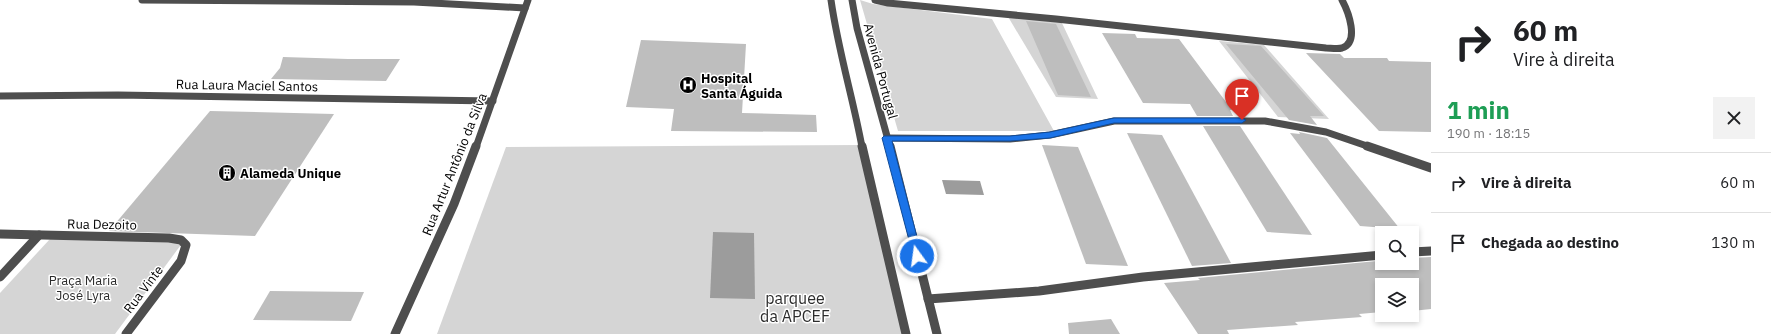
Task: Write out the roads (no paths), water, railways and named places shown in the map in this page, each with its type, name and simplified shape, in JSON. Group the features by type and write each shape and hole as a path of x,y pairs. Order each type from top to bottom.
{"street":[{"path":"142,0 526,4"},
{"path":"414,2 420,0"},
{"path":"831,0 835,27 854,104 864,159 906,334"},
{"name":"Avenida Portugal","path":"852,0 857,28 887,138 937,334"},
{"path":"875,0 888,3 1056,19 1326,48 1342,48 1347,44 1352,35 1345,5 1342,0"},
{"name":"Rua Artur Antônio da Silva","path":"396,334 454,204 493,101 526,4"},
{"name":"Rua Laura Maciel Santos","path":"0,96 118,95 493,101"},
{"path":"887,138 1017,138 1050,135 1114,121 1265,121 1307,127 1326,132 1431,168"},
{"name":"Rua Dezoito","path":"0,234 175,239 181,240 186,245 181,261"},
{"path":"0,277 39,235"},
{"path":"1419,252 1431,251"},
{"path":"928,299 1039,291 1143,277 1375,255"},
{"name":"Rua Vinte","path":"126,334 181,261"}],"place":[{"name":"Hospital Santa Águida","path":"688,85"},
{"name":"Alameda Unique","path":"227,173"}],"park label":[{"name":"Praça Maria José Lyra","path":"83,288"},
{"name":"parquee da APCEF","path":"795,307"}]}
